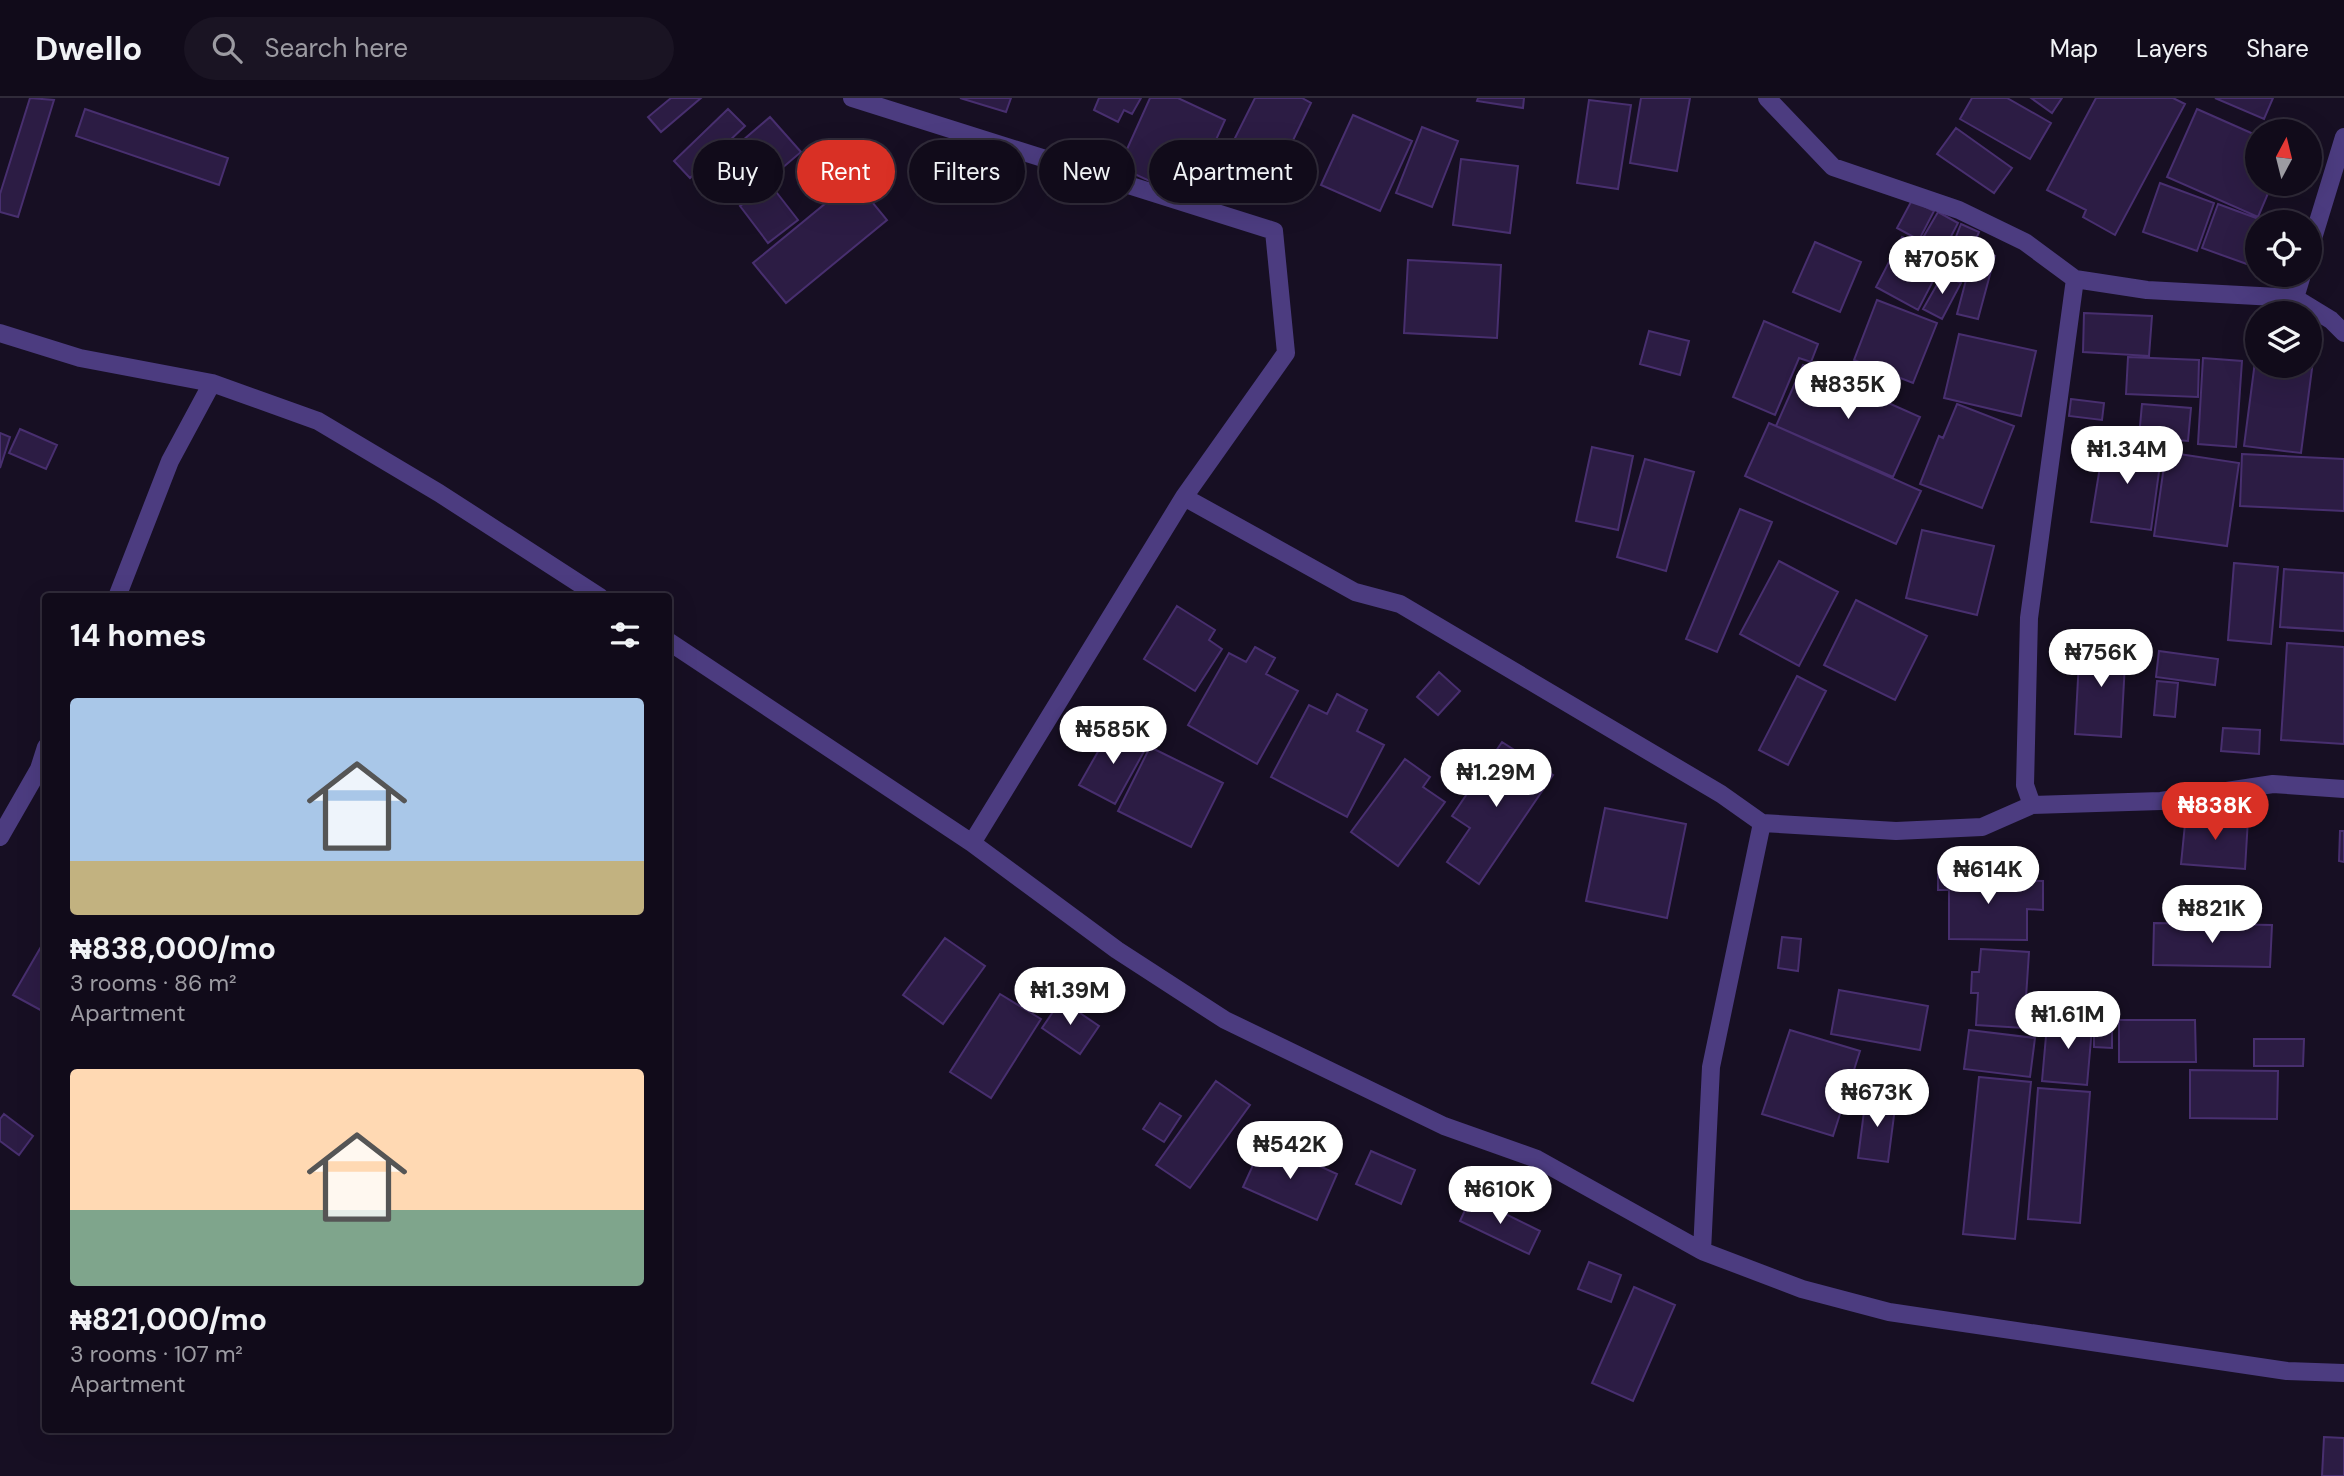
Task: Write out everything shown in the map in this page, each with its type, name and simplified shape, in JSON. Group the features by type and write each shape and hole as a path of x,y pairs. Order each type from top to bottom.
{"street":[{"path":"852,98 1274,230 1286,353 1184,497 972,843"},
{"path":"1767,98 1833,167 1959,210 2025,242 2075,279 2147,290 2295,298 2331,320 2344,332"},
{"path":"2322,210 2344,137"},
{"path":"2032,805 2025,785 2029,618 2075,279"},
{"path":"2295,298 2298,287"},
{"path":"0,333 80,358 212,383 318,421 439,493 594,593"},
{"path":"119,593 170,461 212,383"},
{"path":"1184,497 1355,592 1401,604 1721,794 1762,823 1896,831 1982,827 2032,805 2161,801 2273,784 2344,789"},
{"path":"672,644 972,843 1118,950 1225,1020 1444,1126 1537,1159 1702,1251 1802,1289 1889,1312 2287,1371 2344,1373"},
{"path":"0,837 42,760"},
{"path":"1702,1251 1711,1067 1762,823"}],"building":[{"path":"30,98 54,100 18,217 0,212 0,194"},
{"path":"671,98 701,98 661,132 648,117"},
{"path":"960,98 1011,98 1006,112"},
{"path":"1099,98 1141,98 1132,114 1124,110 1118,122 1094,110"},
{"path":"1150,98 1178,98 1225,120 1216,140 1149,140 1149,181 1135,174 1135,140 1131,140"},
{"path":"1255,98 1302,98 1311,103 1293,140 1234,140"},
{"path":"1478,98 1524,98 1523,108 1477,101"},
{"path":"1641,98 1690,98 1677,171 1630,163"},
{"path":"1972,98 2007,98 2051,123 2030,159 1960,119"},
{"path":"2031,98 2062,98 2052,113"},
{"path":"2096,98 2173,98 2185,104 2115,235 2083,217 2086,210 2047,190"},
{"path":"2215,98 2273,98 2264,119"},
{"path":"1589,100 1631,105 1618,189 1577,183"},
{"path":"85,109 228,158 219,185 76,136"},
{"path":"728,109 745,126 730,140 696,140"},
{"path":"2197,109 2245,130 2245,196 2267,196 2261,210 2245,211 2167,177"},
{"path":"1353,115 1412,141 1380,211 1321,185"},
{"path":"770,117 797,147 797,155 783,167 783,140 743,140"},
{"path":"1422,127 1458,141 1432,207 1396,193"},
{"path":"1956,128 2012,168 1994,193 1937,154"},
{"path":"693,143 693,175 690,178 674,161"},
{"path":"1461,159 1518,166 1510,233 1453,225"},
{"path":"2160,183 2214,203 2197,251 2143,232"},
{"path":"1912,200 1934,211 1919,240 1897,228"},
{"path":"783,201 798,220 768,243 740,206 744,203 783,203"},
{"path":"826,203 873,203 887,220 786,303 753,263"},
{"path":"2218,204 2245,214 2245,263 2202,248"},
{"path":"1938,212 1958,223 1945,248 1924,236"},
{"path":"1961,224 1979,232 1962,274 1944,267"},
{"path":"1902,237 1946,256 1918,310 1876,287"},
{"path":"1815,242 1861,262 1840,312 1793,292"},
{"path":"1974,250 1995,256 1978,319 1957,314"},
{"path":"1408,260 1501,265 1497,338 1404,333"},
{"path":"1943,274 1961,283 1942,319 1923,309"},
{"path":"1877,300 1937,323 1913,383 1854,360"},
{"path":"2084,313 2152,316 2149,356 2083,352"},
{"path":"1764,321 1818,344 1811,362 1799,358 1775,415 1733,397"},
{"path":"1649,331 1689,341 1680,375 1640,364"},
{"path":"1959,334 2036,351 2021,416 1944,398"},
{"path":"2128,357 2199,360 2198,397 2126,394"},
{"path":"2203,358 2242,361 2236,447 2198,444"},
{"path":"1803,365 1920,417 1893,477 1776,426"},
{"path":"2253,378 2311,378 2301,453 2244,446"},
{"path":"2071,399 2104,403 2102,420 2069,416"},
{"path":"1957,404 2014,426 1982,508 1920,484 1939,436 1943,438"},
{"path":"2142,404 2191,408 2188,441 2139,437"},
{"path":"1769,423 1921,491 1896,544 1745,476"},
{"path":"20,429 57,445 46,469 9,453"},
{"path":"0,433 10,437 0,468"},
{"path":"2104,442 2162,450 2151,530 2091,522"},
{"path":"1592,447 1633,456 1618,530 1576,521"},
{"path":"2166,452 2239,463 2227,546 2154,536"},
{"path":"2242,454 2344,459 2344,511 2240,506"},
{"path":"1645,459 1694,472 1666,571 1617,557"},
{"path":"1740,509 1772,522 1717,652 1686,639"},
{"path":"1922,530 1994,546 1977,615 1906,598"},
{"path":"1779,561 1838,592 1799,666 1740,634"},
{"path":"2234,563 2278,567 2271,644 2228,640"},
{"path":"2284,569 2344,573 2344,631 2280,627"},
{"path":"1856,600 1927,636 1895,700 1824,665"},
{"path":"1177,606 1215,630 1209,640 1222,649 1195,691 1144,659"},
{"path":"2080,642 2126,644 2121,737 2075,734"},
{"path":"2287,643 2344,647 2344,744 2281,740"},
{"path":"1255,647 1275,658 1266,674 1298,691 1257,764 1188,725 1229,653 1246,662"},
{"path":"2159,651 2218,659 2215,685 2156,677"},
{"path":"1439,672 1460,691 1438,715 1417,697"},
{"path":"1797,676 1826,691 1788,765 1759,750"},
{"path":"2157,681 2178,683 2175,717 2154,715"},
{"path":"1337,694 1367,710 1357,731 1384,745 1347,817 1271,777 1309,705 1327,714"},
{"path":"1112,727 1147,746 1115,804 1079,785"},
{"path":"2223,728 2260,730 2259,754 2221,751"},
{"path":"1502,742 1553,775 1479,884 1447,862 1470,828 1452,816"},
{"path":"1150,747 1223,783 1191,847 1118,811"},
{"path":"1405,759 1430,777 1423,787 1445,802 1398,866 1351,832"},
{"path":"1605,808 1686,824 1667,918 1586,901"},
{"path":"2186,814 2248,819 2245,869 2181,864"},
{"path":"2340,831 2344,831 2344,862 2339,861"},
{"path":"1938,867 1971,868 1971,880 2043,881 2043,910 2027,909 2027,940 1949,939 1949,890 1938,890"},
{"path":"2154,923 2272,925 2270,967 2153,965"},
{"path":"1782,937 1801,939 1798,971 1778,968"},
{"path":"945,938 985,966 943,1024 903,995"},
{"path":"42,945 42,1011 13,995"},
{"path":"1981,949 2029,952 2024,1028 1976,1025 1978,993 1971,993 1972,972 1979,972"},
{"path":"1839,990 1928,1006 1920,1050 1831,1034"},
{"path":"1000,994 1041,1019 991,1098 950,1072"},
{"path":"1061,1000 1099,1026 1080,1054 1042,1028"},
{"path":"2094,1005 2112,1005 2112,1048 2094,1047"},
{"path":"2066,1015 2093,1017 2087,1085 2042,1081 2047,1025 2065,1026"},
{"path":"2119,1020 2195,1020 2196,1062 2119,1062"},
{"path":"1790,1030 1860,1051 1833,1136 1762,1114"},
{"path":"1969,1030 2035,1038 2030,1077 1964,1069"},
{"path":"2254,1039 2304,1039 2303,1066 2254,1066"},
{"path":"2190,1070 2278,1071 2277,1119 2190,1118"},
{"path":"1979,1077 2031,1082 2015,1239 1963,1234"},
{"path":"1216,1081 1250,1105 1190,1188 1156,1165"},
{"path":"2038,1088 2090,1092 2080,1223 2028,1219"},
{"path":"1866,1096 1896,1100 1888,1162 1858,1158"},
{"path":"1160,1103 1181,1116 1164,1142 1143,1129"},
{"path":"4,1114 33,1136 19,1155 0,1141 0,1119"},
{"path":"1264,1141 1337,1174 1317,1220 1243,1187"},
{"path":"1371,1151 1415,1170 1401,1204 1356,1184"},
{"path":"1471,1197 1540,1231 1529,1254 1460,1221"},
{"path":"1589,1262 1621,1275 1611,1302 1578,1289"},
{"path":"1634,1287 1675,1305 1633,1401 1592,1383"},
{"path":"2324,1437 2344,1438 2344,1476 2322,1476"}]}
